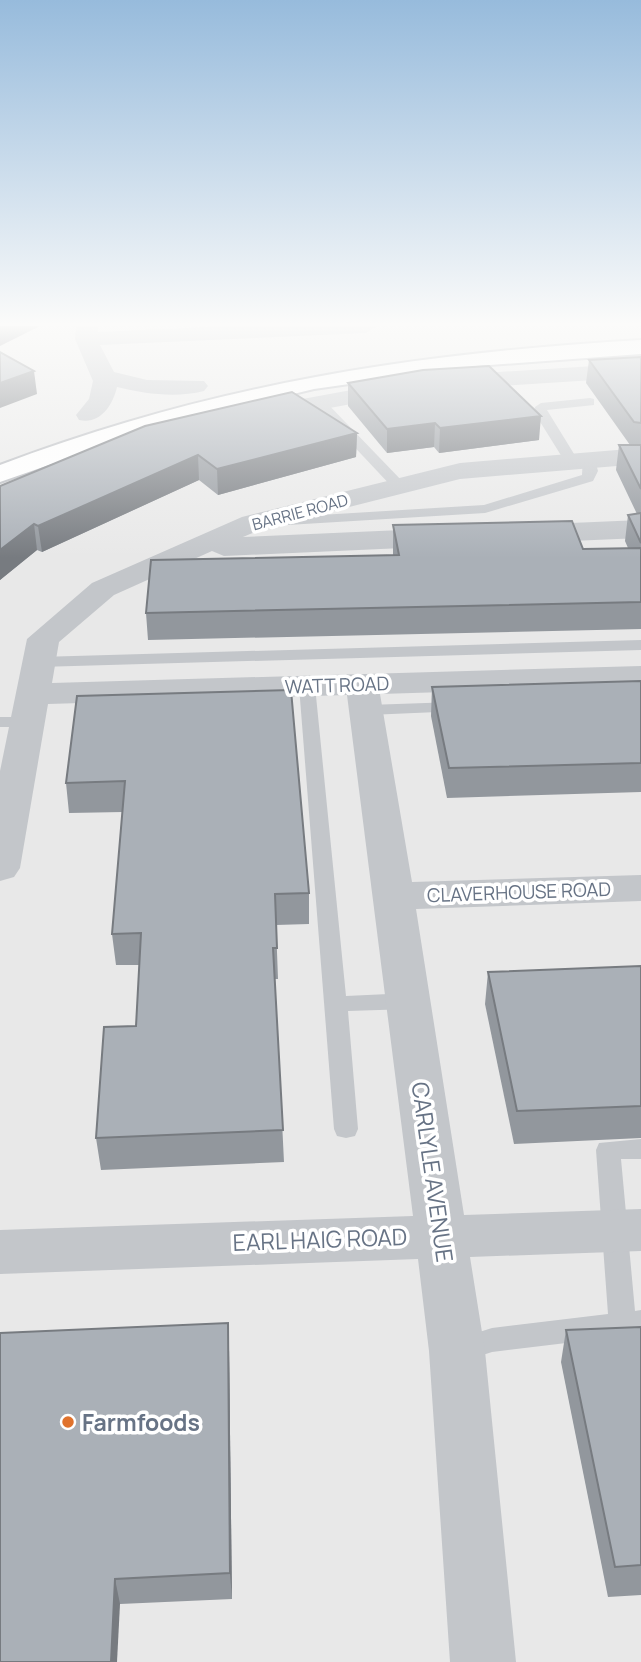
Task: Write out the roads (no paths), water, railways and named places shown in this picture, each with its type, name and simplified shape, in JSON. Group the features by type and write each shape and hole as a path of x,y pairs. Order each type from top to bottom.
{"main road":[{"path":"64,422 130,404"},
{"path":"0,474 117,429 216,404"}],"street":[{"path":"88,415 99,404"},
{"path":"0,494 138,442 307,404"},
{"name":"BARRIE ROAD","path":"1,854 24,700 43,639 103,589 252,523 399,486 460,471 641,456"},
{"path":"198,548 641,529"},
{"name":"WATT ROAD","path":"24,700 307,686 365,697 590,684 641,676"},
{"name":"CARLYLE AVENUE","path":"365,697 396,896 457,1351 483,1662"},
{"name":"CLAVERHOUSE ROAD","path":"396,896 641,888"},
{"name":"EARL HAIG ROAD","path":"0,1252 442,1235 627,1231"}],"lane":[{"path":"320,404 399,486"},
{"path":"252,523 485,509 588,478 591,471 540,412 541,407 575,404"},
{"path":"24,700 641,645"},
{"path":"307,686 346,1129"},
{"path":"365,697 475,706"},
{"path":"335,1004 410,1001"},
{"path":"457,1351 492,1340 631,1322 627,1231 608,1150 641,1149"}],"place":[{"name":"Farmfoods","path":"68,1422"}]}
